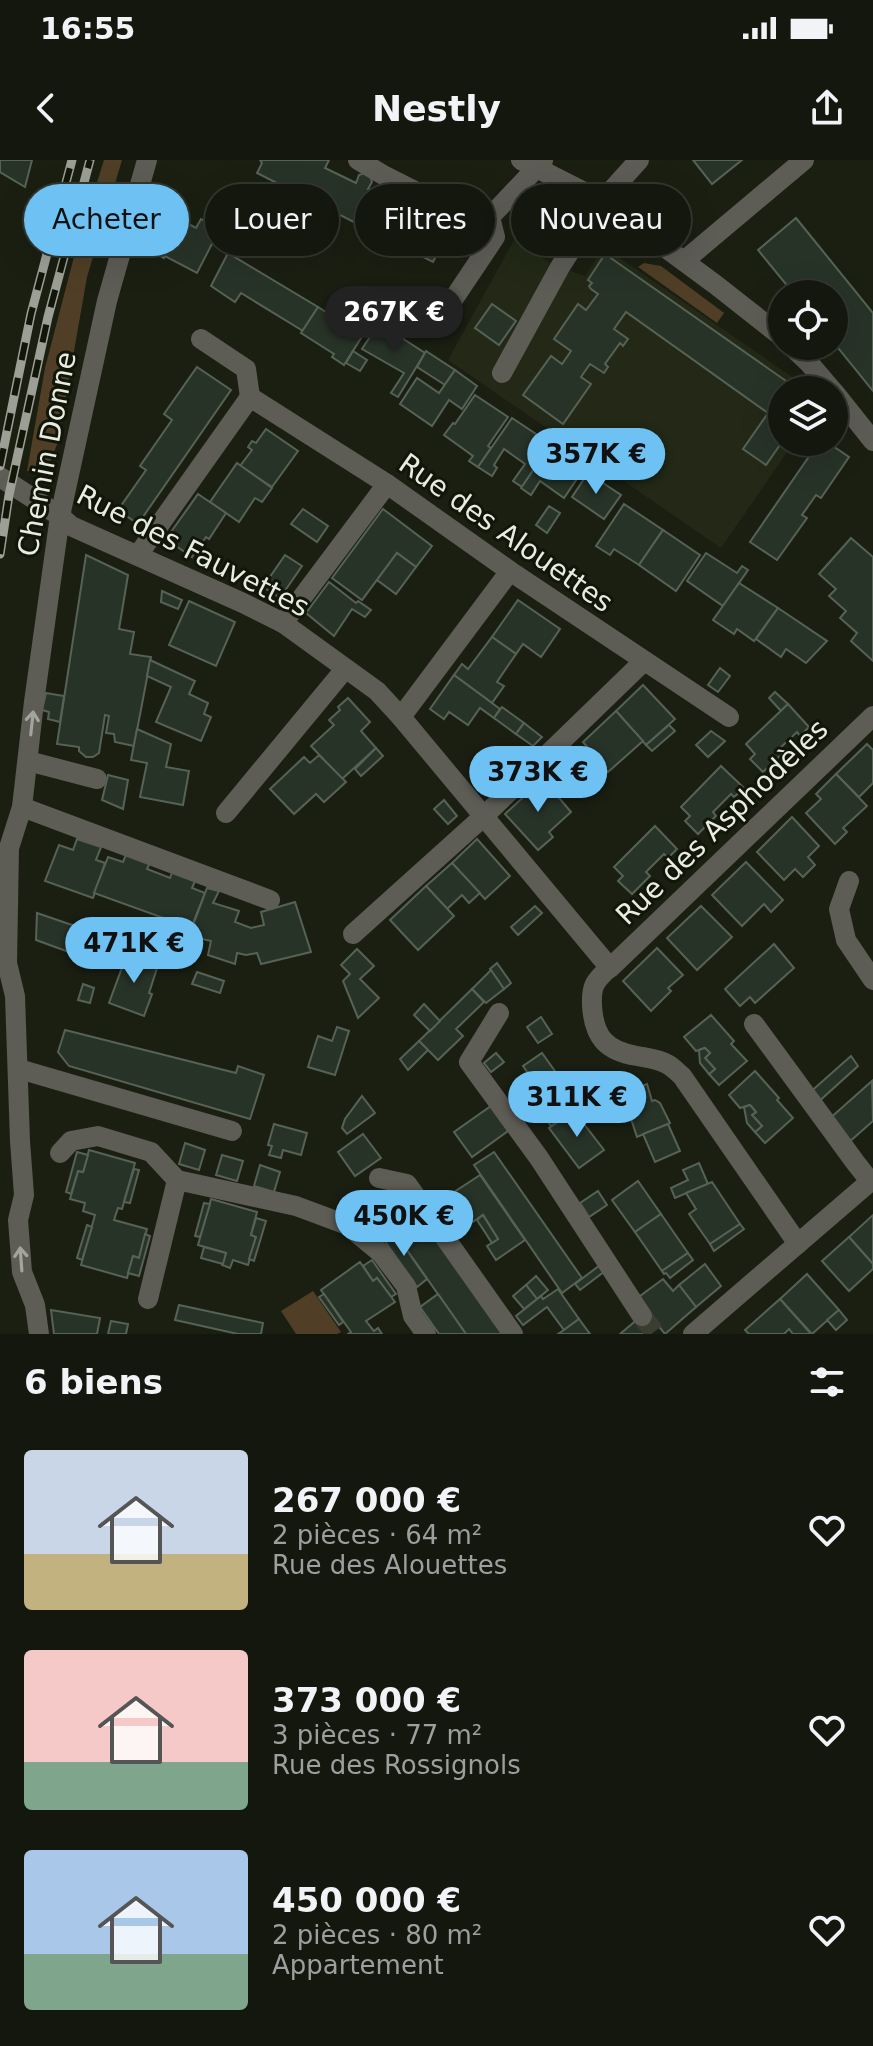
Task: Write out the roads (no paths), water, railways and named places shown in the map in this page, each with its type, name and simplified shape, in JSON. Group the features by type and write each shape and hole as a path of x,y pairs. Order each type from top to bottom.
{"street":[{"name":"Chemin Donne","path":"39,1334 35,1305 22,1272 18,1220 24,1195 15,996 7,963 9,848 22,807 60,516 107,301 147,160"},
{"path":"358,160 401,184"},
{"path":"617,184 639,160"},
{"path":"684,261 804,160"},
{"path":"495,211 534,163 572,184"},
{"path":"434,328 482,256"},
{"path":"502,373 567,256"},
{"path":"677,256 768,326"},
{"path":"138,555 250,397 246,369 201,339"},
{"path":"806,360 820,376"},
{"name":"Rue des Alouettes","path":"250,397 387,484 510,571 729,717"},
{"path":"848,410 873,441"},
{"name":"Rue des Fauvettes","path":"0,477 71,526 283,623 377,691 610,968"},
{"path":"283,623 387,484"},
{"path":"401,717 510,571"},
{"path":"353,934 483,817 644,661"},
{"path":"226,813 345,669"},
{"name":"Rue des Asphodèles","path":"798,1244 682,1076 670,1065 613,1049 600,1038 594,1022 592,1000 595,981 873,716"},
{"path":"28,761 97,779"},
{"path":"22,807 270,900"},
{"path":"849,881 839,909 846,940 873,980"},
{"path":"499,1013 469,1062 539,1158 642,1316"},
{"path":"693,1334 872,1180 754,1024"},
{"path":"19,1069 232,1131"},
{"path":"60,1153 71,1141 98,1136 151,1152 177,1180 296,1206 347,1225 381,1253 406,1286 413,1316 426,1334"},
{"path":"379,1178 407,1184 513,1334"},
{"path":"148,1299 177,1180"}],"tunnel":[{"path":"642,1316 656,1334"}],"railway":[{"path":"0,466 31,314 72,160"},
{"path":"0,554 9,495 48,317 90,160"}]}
